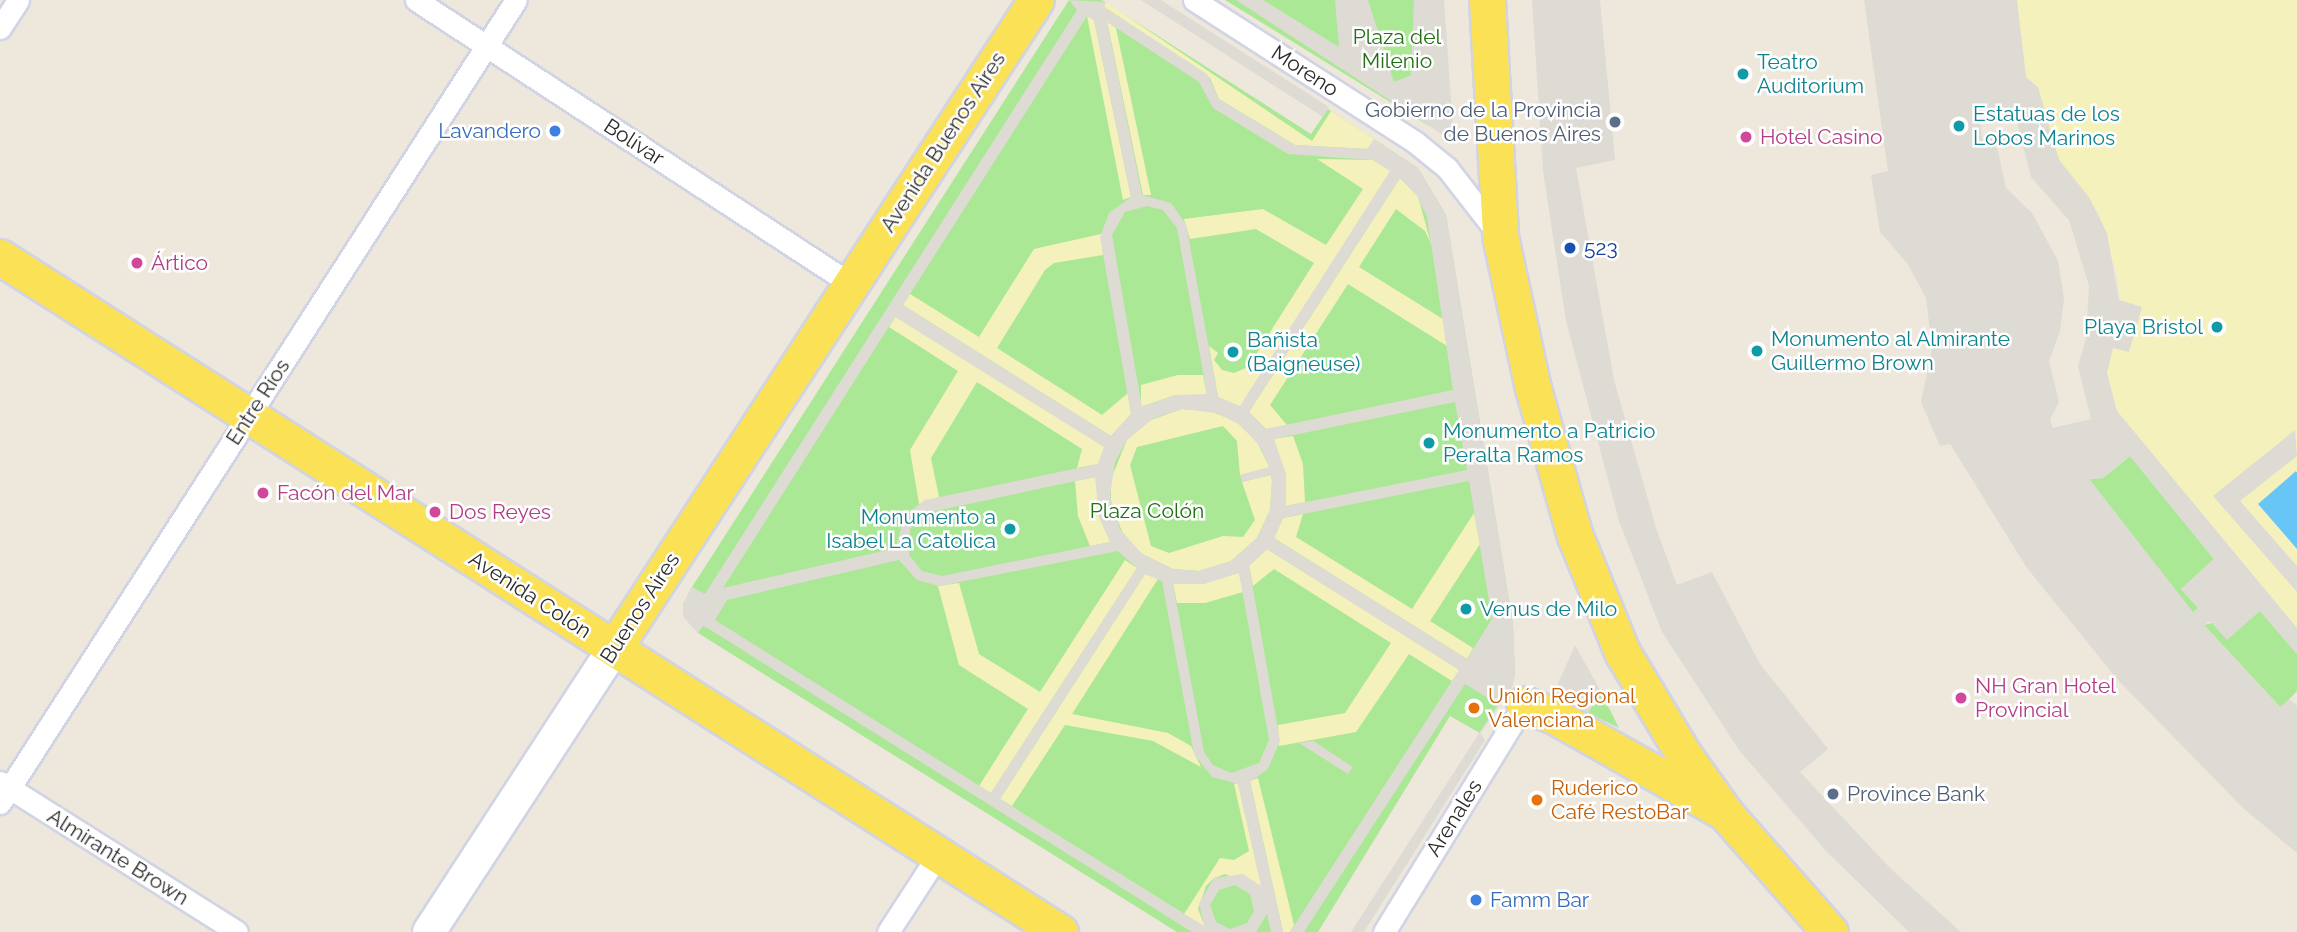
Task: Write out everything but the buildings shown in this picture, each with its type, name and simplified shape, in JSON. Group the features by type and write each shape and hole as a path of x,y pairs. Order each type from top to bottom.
{"main road":[{"name":"Avenida Buenos Aires","path":"851,284 1036,0"},
{"path":"1487,0 1500,236 1547,442 1599,600 1622,652 1726,814 1830,932"},
{"name":"Avenida Colón","path":"0,257 1060,932"},
{"name":"Buenos Aires","path":"614,648 851,284"},
{"path":"1524,705 1556,717 1726,814"}],"street":[{"path":"0,28 18,0"},
{"name":"Bolívar","path":"416,0 851,284"},
{"name":"Entre Ríos","path":"3,791 249,416 516,0"},
{"name":"Moreno","path":"1194,0 1415,142 1447,168 1500,236"},
{"name":"Buenos Aires","path":"429,932 614,648"},
{"name":"Arenales","path":"1384,932 1524,705"},
{"name":"Almirante Brown","path":"3,791 237,932"},
{"path":"888,932 938,855"}],"green space":[{"name":"Plaza Colón","path":"1069,0 1102,0 1311,134 1328,109 1418,168 1446,215 1513,624 1515,674 1512,687 1480,733 1450,716 1318,932 1177,932 698,633 683,616 683,604 692,587"},
{"name":"Plaza del Milenio","path":"1225,0 1444,0 1429,126"},
{"path":"2130,456 2214,559 2181,589 2198,608 2193,613 2089,479 2103,478"},
{"path":"2260,611 2297,654 2297,691 2281,708 2204,625"},
{"path":"1601,692 1619,728 1588,713"}],"sand":[{"name":"Playa Bristol","path":"2017,0 2297,0 2297,628 2117,411 2107,373 2113,347 2129,351 2117,276 2099,214 2059,160 2026,77"},
{"path":"1106,2 1312,141 1331,111 1374,139 1368,149 1295,145 1219,99 1210,78 1103,6"},
{"path":"1087,16 1094,20 1131,197 1123,200"},
{"path":"1107,21 1116,28 1151,195 1143,195"},
{"path":"1317,159 1373,160 1391,171 1240,407 1218,397 1209,346 1218,353 1214,360 1222,370 1234,373 1248,367 1314,263 1256,229 1190,239 1184,219 1263,209 1326,245 1363,189"},
{"path":"1400,178 1418,196 1431,244 1425,231 1396,209 1359,267 1443,319 1447,346 1348,284 1270,405 1287,425 1266,429 1249,412"},
{"path":"1101,234 1103,255 1054,263 1045,270 997,348 1102,415 1128,393 1131,414 1111,436 903,305 910,294 979,337 1034,249"},
{"path":"896,316 1105,447 1098,464 1077,468 1082,449 977,382 931,458 939,497 919,504 910,450 958,371 889,327"},
{"path":"1178,375 1203,375 1207,395 1175,395 1141,407 1141,385"},
{"path":"1182,409 1210,411 1237,422 1257,442 1270,468 1240,475 1237,441 1223,426 1137,447 1130,465 1151,546 1169,553 1223,536 1243,537 1255,520 1242,482 1271,475 1272,482 1270,510 1257,538 1231,561 1199,571 1173,569 1142,554 1124,536 1111,504 1111,479 1127,440 1148,421"},
{"path":"1293,436 1303,464 1305,502 1286,506 1286,474 1273,439"},
{"path":"1096,477 1099,517 1111,542 1090,546 1078,516 1075,481"},
{"path":"1474,513 1480,544 1430,621 1473,648 1467,659 1274,538 1283,518 1303,514 1296,537 1412,609"},
{"path":"1267,549 1460,670 1452,681 1409,654 1356,732 1279,746 1278,725 1345,713 1391,643 1274,569 1253,586 1249,566"},
{"path":"1125,560 1137,568 991,793 979,786 1028,709 959,665 938,586 959,583 979,654 1040,692"},
{"path":"1239,573 1243,592 1205,603 1177,603 1173,583"},
{"path":"1145,574 1158,579 1072,714 1168,733 1191,746 1201,767 1153,741 1065,725 1012,806 1000,799"},
{"path":"1258,778 1294,925 1290,932 1283,932 1250,781"},
{"path":"1238,783 1262,889 1225,874 1214,878 1206,886 1198,909 1205,927 1184,914 1220,858 1234,860 1249,851 1234,784"}],"shaded area":[{"path":"1069,0 1106,2 1104,7 1207,74 1219,99 1295,145 1367,149 1374,139 1418,168 1446,215 1513,624 1515,674 1512,687 1480,733 1485,740 1364,932 1351,932 1498,704 1465,684 1304,932 1290,932 1459,670 1267,549 1249,566 1280,741 1268,769 1250,782 1283,932 1271,932 1267,914 1256,932 1192,932 709,629 703,626 698,633 683,616 683,604 692,587 705,594 1077,10","holes":["1087,16 1094,20 1131,197 1109,213 1100,237 1131,414 1111,436 903,305","1107,22 1199,82 1213,108 1288,154 1373,160 1390,171 1240,406 1218,397 1186,224 1171,203 1142,195","1400,178 1417,196 1427,217 1453,390 1266,429 1249,412","1147,206 1163,210 1177,228 1207,394 1175,395 1142,407 1112,235 1125,212","895,317 1104,447 1098,464 925,500 904,516 896,548 723,588","1455,402 1467,470 1286,506 1286,474 1274,439","1182,409 1217,413 1242,426 1261,448 1269,467 1240,475 1242,482 1271,475 1272,482 1270,510 1257,538 1231,561 1199,571 1173,569 1142,554 1120,529 1110,496 1115,462 1127,440 1154,418","1095,477 1099,517 1110,542 942,576 922,571 909,555 910,529 926,513","1469,481 1492,619 1467,659 1274,538 1283,518","1118,551 1137,568 991,793 715,620 727,600 899,560 917,580 939,586","1239,573 1269,740 1259,763 1231,773 1213,765 1204,752 1173,584 1204,584","1145,574 1162,581 1194,754 1212,777 1238,784 1261,886 1243,874 1214,878 1199,903 1204,926 1000,799","1235,885 1250,894 1254,911 1247,923 1230,929 1216,922 1210,905 1219,890"]},
{"path":"1141,0 1161,0 1329,107 1323,117"},
{"name":"Plaza del Milenio","path":"1236,0 1263,0 1339,47 1335,0 1368,0 1394,82 1411,75 1414,0 1444,0 1454,142"},
{"path":"1532,0 1600,0 1615,160 1576,168 1614,380 1656,528 1677,585 1712,572 1760,664 1828,749 1800,772 1891,869 1961,932 1909,932 1826,851 1739,750 1662,632 1619,521 1566,321 1543,171"},
{"path":"1864,0 2017,0 2026,77 2038,87 2059,160 2089,197 2107,233 2119,300 2142,307 2129,352 2113,348 2107,373 2117,411 2297,628 2297,654 2260,611 2227,640 2210,621 2204,625 2280,707 2289,699 2297,706 2297,853 2243,808 2118,680 2027,568 1950,444 1940,446 1921,402 1932,348 1926,298 1907,263 1880,232 1871,175 1888,171","holes":["2016,118 2031,177 2069,220 2089,286 2086,339 2078,366 2091,419 2053,428 2050,419 2059,402 2049,361 2060,331 2064,299 2058,261 2032,213 2006,188 1995,137 1982,138 1980,122","2130,456 2214,559 2181,589 2198,608 2193,612 2089,479 2103,478"]},
{"path":"2295,430 2297,456 2240,501 2297,566 2297,592 2213,496"},
{"path":"1575,645 1601,692 1588,713 1553,695"},
{"path":"1313,741 1353,767 1348,774 1299,743"}],"water":[{"path":"2296,471 2297,473 2297,549 2258,504"}],"place":[{"name":"Teatro Auditorium","path":"1743,74"},
{"name":"Gobierno de la Provincia de Buenos Aires","path":"1615,122"},
{"name":"Estatuas de los Lobos Marinos","path":"1959,126"},
{"name":"Lavandero","path":"555,131"},
{"name":"Hotel Casino","path":"1746,137"},
{"name":"523","path":"1570,248"},
{"name":"Ártico","path":"137,263"},
{"name":"Playa Bristol","path":"2217,327"},
{"name":"Monumento al Almirante Guillermo Brown","path":"1757,351"},
{"name":"Bañista (Baigneuse)","path":"1233,352"},
{"name":"Monumento a Patricio Peralta Ramos","path":"1429,443"},
{"name":"Facón del Mar","path":"263,493"},
{"name":"Dos Reyes","path":"435,512"},
{"name":"Monumento a Isabel La Catolica","path":"1010,529"},
{"name":"Venus de Milo","path":"1466,609"},
{"name":"NH Gran Hotel Provincial","path":"1961,698"},
{"name":"Unión Regional Valenciana","path":"1474,708"},
{"name":"Province Bank","path":"1833,794"},
{"name":"Ruderico Café RestoBar","path":"1537,800"},
{"name":"Famm Bar","path":"1476,900"}]}
